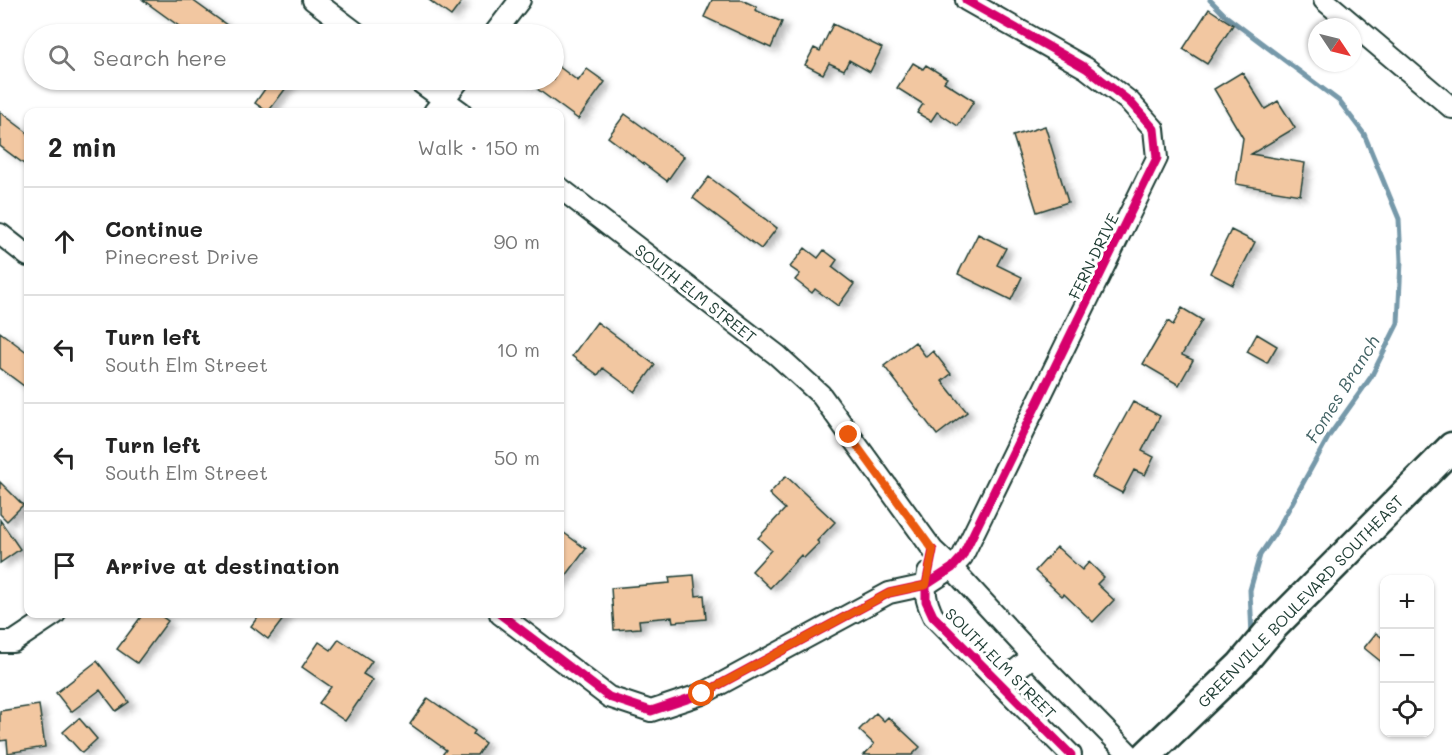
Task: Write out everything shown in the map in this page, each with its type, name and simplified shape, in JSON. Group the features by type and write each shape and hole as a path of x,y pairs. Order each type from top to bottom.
{"highway":[{"name":"GREENVILLE BOULEVARD SOUTHEAST","path":"1147,755 1241,665 1273,627 1452,447"}],"street":[{"path":"313,0 345,24"},
{"path":"502,24 520,0"},
{"name":"FERN DRIVE","path":"926,585 952,568 962,557 1157,158 1154,129 1130,102 1086,68 966,0"},
{"path":"1324,0 1452,108"},
{"path":"425,90 439,106 451,90"},
{"name":"SOUTH ELM STREET","path":"564,191 777,355 821,395 933,550 1032,656 1130,755"},
{"path":"0,234 24,253"},
{"name":"SOUTH ELM STREET","path":"933,550 926,585 927,601 933,616 1071,755"},
{"path":"505,618 609,697 651,711 702,694 889,593 926,585"},
{"path":"0,642 13,642 50,618"},
{"path":"1000,683 1032,656"}],"building":[{"path":"143,0 192,0 225,24 176,24"},
{"path":"429,0 463,0 451,16"},
{"path":"712,0 742,0 757,7 755,10 782,22 771,48 704,17"},
{"path":"1209,9 1233,25 1207,64 1183,49"},
{"path":"833,24 882,48 870,72 849,60 844,70 829,63 823,74 805,65 814,48 820,51"},
{"path":"913,63 923,69 926,65 947,78 944,82 974,101 958,126 937,112 931,121 917,113 923,104 897,88"},
{"path":"587,69 605,82 578,119 539,90 564,90 564,70 578,81"},
{"path":"1242,72 1265,109 1278,101 1295,128 1251,154 1305,163 1300,195 1236,184 1243,138 1214,89"},
{"path":"264,90 284,90 271,108 262,108 255,103"},
{"path":"0,112 24,130 24,164 0,146"},
{"path":"625,114 684,157 667,181 608,137"},
{"path":"1045,126 1068,202 1037,212 1013,136"},
{"path":"709,177 777,228 761,249 693,198"},
{"path":"1231,230 1255,242 1233,285 1210,273"},
{"path":"978,234 1006,248 997,265 1022,277 1011,300 958,274"},
{"path":"805,248 818,258 824,250 837,260 832,267 854,284 838,306 815,289 812,293 795,280 800,274 790,267"},
{"path":"1182,308 1202,320 1182,355 1193,360 1179,385 1143,364 1168,321 1173,325"},
{"path":"597,322 655,365 635,392 603,368 598,375 572,356"},
{"path":"0,332 24,350 24,386 0,368"},
{"path":"1257,334 1277,346 1267,363 1247,352"},
{"path":"915,342 926,357 933,351 951,374 942,381 967,412 937,435 884,366"},
{"path":"1133,402 1160,416 1142,451 1154,457 1145,475 1134,470 1122,493 1092,477"},
{"path":"786,476 835,522 817,541 819,543 804,558 801,555 770,588 752,571 771,550 758,538 785,509 769,494"},
{"path":"0,482 23,505 7,521 0,514"},
{"path":"0,520 20,549 0,563"},
{"path":"564,533 586,549 564,579"},
{"path":"1057,547 1082,570 1089,562 1104,577 1097,584 1114,600 1093,622 1064,594 1062,596 1035,571"},
{"path":"694,575 696,596 704,595 706,619 673,622 672,617 639,620 640,628 614,630 611,588 670,583 669,577"},
{"path":"140,618 164,618 168,621 137,663 117,649"},
{"path":"257,618 284,618 268,639 251,626"},
{"path":"1376,633 1380,636 1380,661 1364,648"},
{"path":"339,639 372,661 363,674 373,680 345,721 319,703 331,687 302,667 319,642 331,650"},
{"path":"97,661 129,702 116,711 100,690 71,712 56,693"},
{"path":"428,698 475,731 473,734 485,743 477,755 442,755 446,750 410,724"},
{"path":"39,705 45,747 8,753 7,740 0,741 0,711"},
{"path":"876,713 884,721 888,717 920,747 912,755 864,755 874,744 859,730"},
{"path":"79,718 97,739 82,753 63,732"}],"waterway":[{"name":"Fomes Branch","path":"1210,0 1227,17 1339,101 1364,134 1399,219 1401,261 1398,323 1371,377 1329,436 1277,530 1260,555 1250,590 1252,637"}],"cycle path":[{"path":"505,618 609,697 651,711 702,694 889,593 926,585 952,568 962,557 1157,158 1154,129 1130,102 1086,68 966,0"},
{"path":"933,550 926,585 926,601 933,616 1071,755"}],"route":[{"path":"702,694 889,593 926,585 933,550 849,435"}]}
